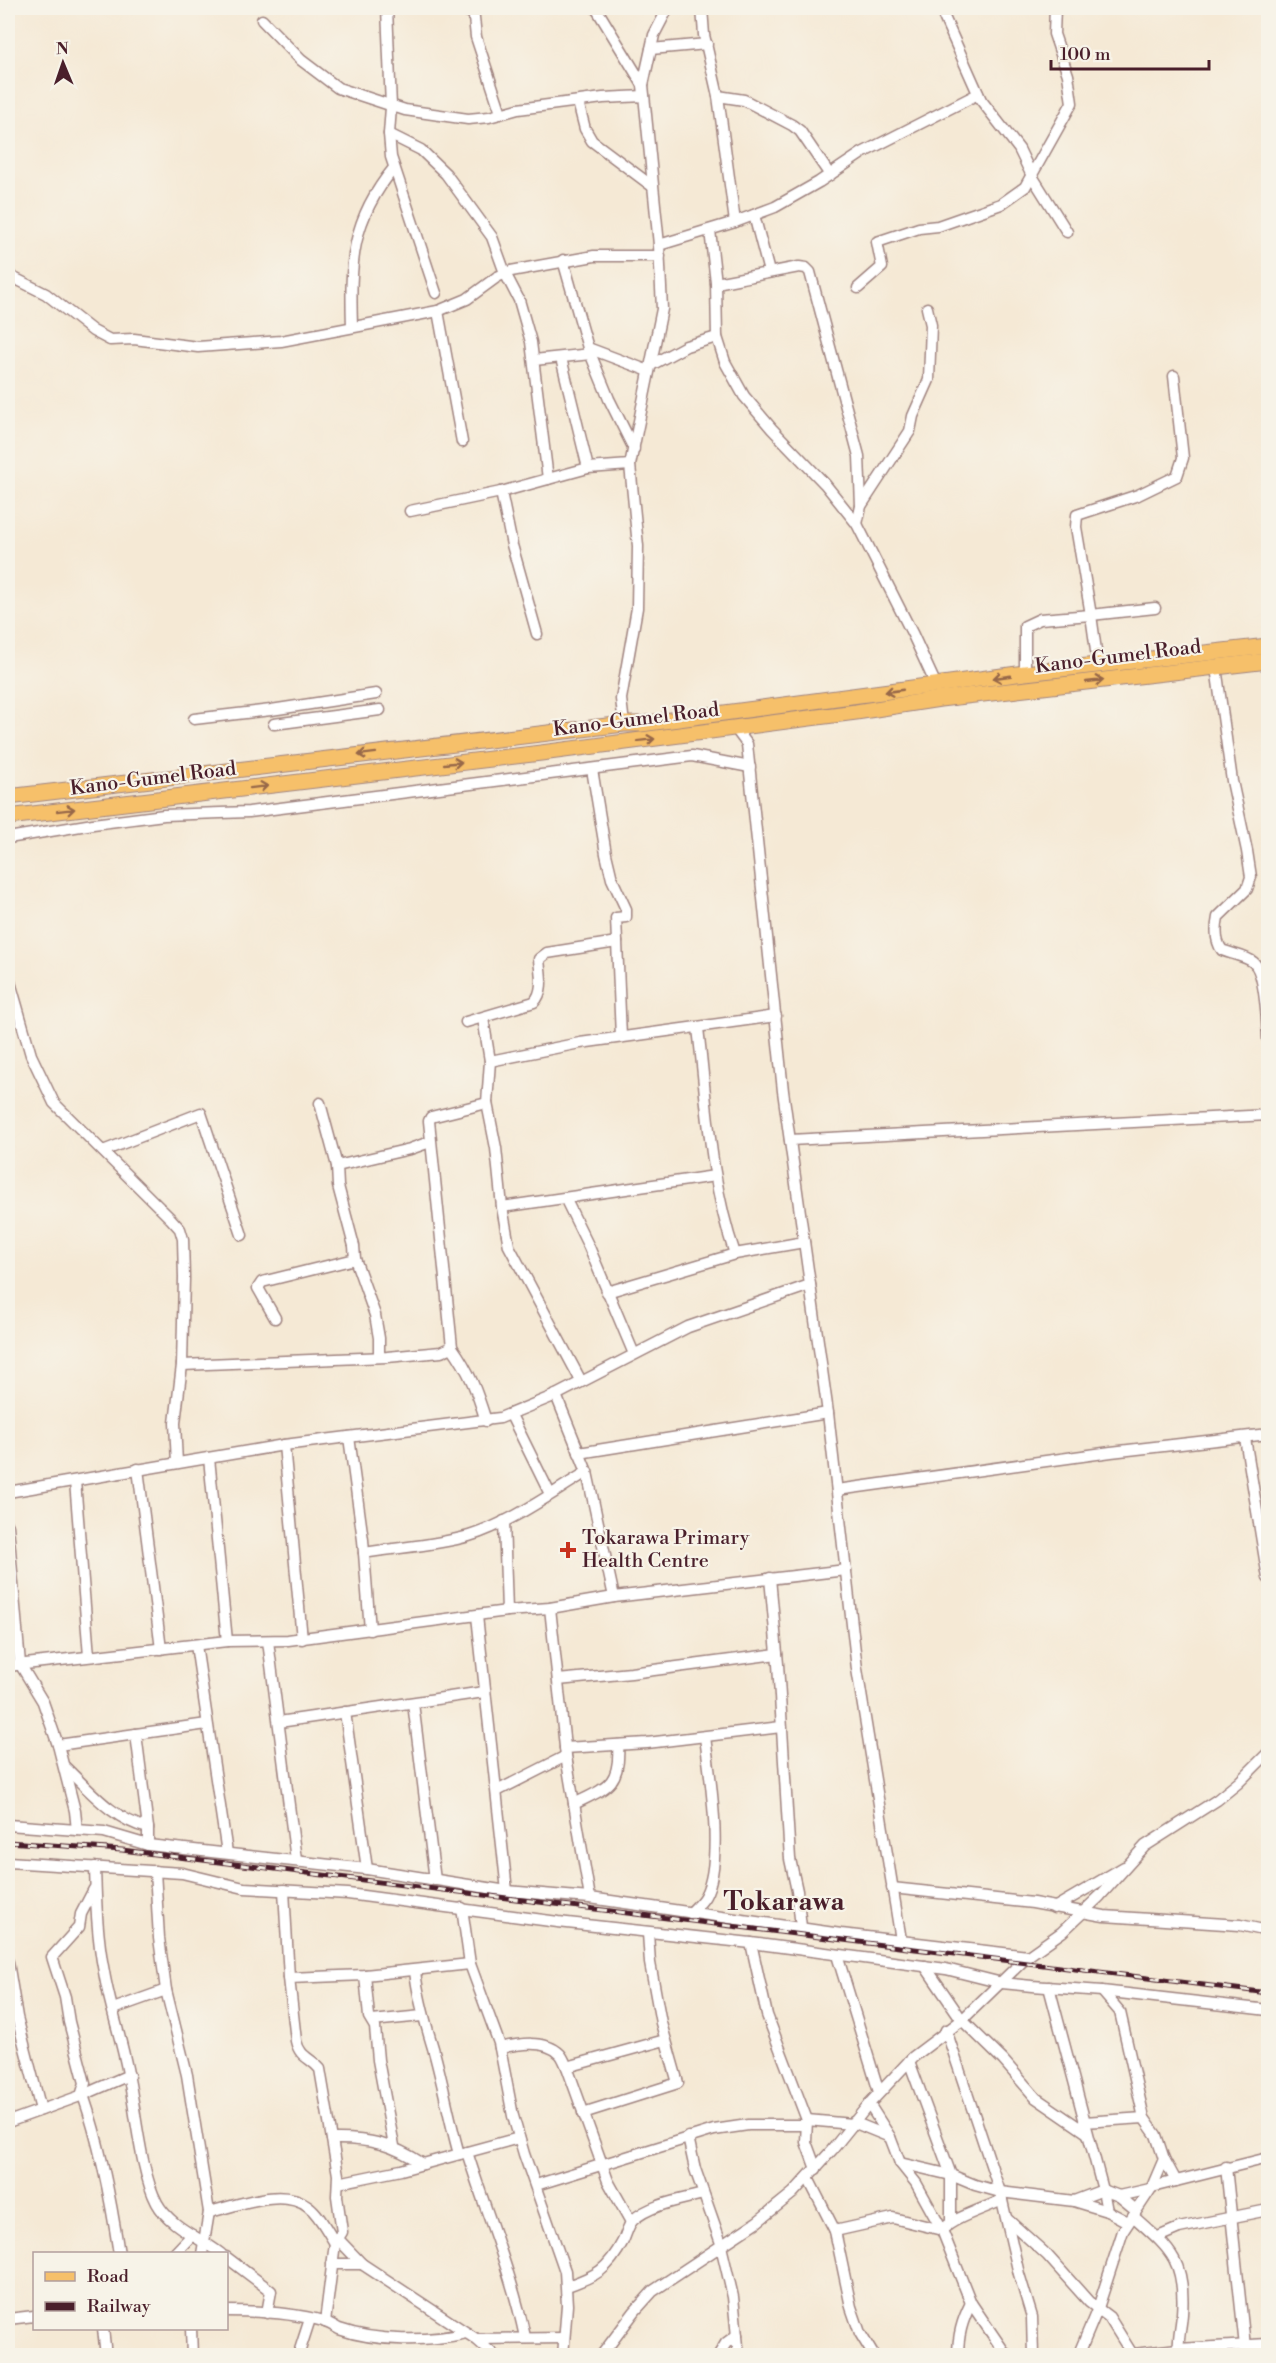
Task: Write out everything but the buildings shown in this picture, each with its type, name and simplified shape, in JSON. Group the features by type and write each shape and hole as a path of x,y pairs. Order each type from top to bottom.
{"main road":[{"name":"Kano-Gumel Road","path":"8,797 624,724 641,724 1025,674 1057,678 1098,665 1269,646"},
{"name":"Kano-Gumel Road","path":"8,818 735,728 940,699 1057,678 1269,661"},
{"path":"298,763 299,783"}],"street":[{"path":"387,8 392,107 389,134 391,157 436,293"},
{"path":"460,8 473,10 476,37 501,114"},
{"path":"597,8 643,90"},
{"path":"624,724 621,699 638,596 638,546 630,465 662,309 660,250 643,90 654,35 668,8"},
{"path":"702,8 718,96 735,222"},
{"path":"940,8 981,100 1019,148 1032,176 1067,232"},
{"path":"858,288 882,267 877,242 919,228 938,226 1001,204 1017,195 1032,176 1072,104 1068,75 1054,34 1055,8"},
{"path":"262,20 301,60 325,80 338,88 392,107 468,119 643,90"},
{"path":"651,49 707,44"},
{"path":"8,275 46,294 93,331 110,340 134,339 198,347 235,345 281,341 388,321 438,311 467,299 505,273 563,260 660,250 775,207 830,175 862,153 978,93"},
{"path":"718,96 744,100 792,125 806,139 830,175"},
{"path":"578,102 585,129 592,141 652,186"},
{"path":"389,134 421,150 446,174 492,237 505,273 519,300 534,360 548,479"},
{"path":"352,326 350,276 354,245 371,201 394,168"},
{"path":"754,215 769,272"},
{"path":"710,230 716,283 717,337 725,362 744,396 825,484 857,524 936,686"},
{"path":"563,260 589,351 609,399 634,449"},
{"path":"716,283 799,267 806,268 810,272 859,456 861,506 857,524"},
{"path":"861,506 910,431 913,416 929,380 932,325 927,308"},
{"path":"438,311 462,442"},
{"path":"534,360 561,358 589,351 650,368 686,346 717,337"},
{"path":"561,358 588,468"},
{"path":"1098,665 1076,527 1077,515 1138,495 1177,476 1183,458 1174,376"},
{"path":"410,511 501,492 588,468 630,465"},
{"path":"501,492 512,545 537,634"},
{"path":"1025,674 1025,626 1040,619 1155,608"},
{"path":"1216,667 1232,780 1251,877 1246,889 1218,917 1216,932 1222,950 1253,962 1258,969 1269,1040"},
{"path":"194,719 376,694"},
{"path":"274,724 380,710"},
{"path":"735,728 747,744 769,972 828,1413 862,1703 901,1940"},
{"path":"8,838 164,815 249,812 692,756 750,767"},
{"path":"592,769 612,879 626,909 626,917 616,918 621,1037"},
{"path":"466,1022 530,1004 538,998 541,988 539,959 548,953 617,942"},
{"path":"8,975 31,1055 48,1092 67,1117 171,1219 182,1233 184,1278 182,1365 175,1423 177,1463"},
{"path":"490,1061 580,1043 776,1016"},
{"path":"483,1018 490,1061 487,1102 496,1148 502,1207 509,1246 515,1262 535,1294 581,1381"},
{"path":"698,1028 715,1176 724,1222 735,1254"},
{"path":"486,1421 475,1385 452,1347 430,1142 431,1117 487,1102"},
{"path":"320,1103 354,1246 355,1259 375,1315 379,1338 379,1357"},
{"path":"103,1151 201,1113 242,1235"},
{"path":"790,1140 1269,1116"},
{"path":"336,1166 410,1149 430,1142"},
{"path":"502,1207 715,1176"},
{"path":"565,1198 589,1247 634,1354"},
{"path":"607,1292 735,1254 804,1242"},
{"path":"275,1318 258,1288 262,1282 355,1259"},
{"path":"8,1492 284,1444 486,1421 511,1415 704,1321 810,1285"},
{"path":"182,1365 379,1357 424,1354 452,1347"},
{"path":"556,1395 587,1472 614,1597"},
{"path":"579,1453 828,1413"},
{"path":"511,1415 550,1494"},
{"path":"837,1490 1111,1452 1269,1434"},
{"path":"349,1437 364,1553 370,1630"},
{"path":"1245,1438 1269,1578"},
{"path":"284,1444 302,1639"},
{"path":"209,1458 228,1641"},
{"path":"138,1469 161,1649"},
{"path":"364,1553 395,1547 428,1546 468,1536 504,1521 587,1472"},
{"path":"75,1481 89,1656"},
{"path":"504,1521 507,1611"},
{"path":"8,1526 20,1664 43,1702 58,1745 75,1811 77,1830"},
{"path":"8,1666 228,1641 302,1639 507,1611 550,1608 614,1597 846,1570"},
{"path":"770,1578 790,1860 801,1927"},
{"path":"550,1608 565,1752 590,1898"},
{"path":"477,1616 507,1891"},
{"path":"268,1641 296,1860"},
{"path":"196,1645 227,1853"},
{"path":"558,1680 777,1654"},
{"path":"279,1722 484,1692"},
{"path":"413,1702 435,1880"},
{"path":"345,1712 367,1869"},
{"path":"58,1745 207,1724"},
{"path":"497,1791 565,1752 618,1744 705,1737 781,1727"},
{"path":"136,1734 148,1828 148,1845"},
{"path":"690,1913 705,1896 715,1856 713,1809 705,1737"},
{"path":"574,1804 605,1789 612,1783 619,1760 618,1744"},
{"path":"602,2355 653,2291 757,2222 808,2178 852,2123 909,2061 946,2030 962,2020 1028,1956 1062,1932 1118,1877 1124,1867 1145,1846 1217,1800 1238,1784 1269,1753"},
{"path":"65,1767 120,1818 133,1825 148,1828"},
{"path":"8,1825 104,1832 148,1845 296,1860 507,1891 590,1898 841,1934 1028,1956"},
{"path":"9,1864 182,1873 244,1888 348,1894 925,1966 1002,1983 1102,1991 1269,2010"},
{"path":"95,1867 102,1962 129,2075 149,2183 158,2204 167,2215 220,2252"},
{"path":"1054,1908 1124,1867"},
{"path":"155,1870 159,1938 166,1990 187,2075 209,2212 197,2237 175,2252"},
{"path":"95,1887 81,1914 78,1927 52,1957 65,1997 85,2083 82,2096 93,2123 111,2200 120,2252"},
{"path":"892,1888 1033,1903 1082,1913 1139,1920 1240,1925 1269,1931"},
{"path":"284,1890 289,1978 298,2050 320,2069 338,2183 342,2227 332,2264 325,2322"},
{"path":"462,1908 470,1964 500,2048 519,2138 561,2256 567,2286 562,2355"},
{"path":"583,2113 678,2083 665,2040 650,1963 648,1933"},
{"path":"751,1943 767,2015 806,2123 806,2142 816,2169"},
{"path":"837,1955 879,2092"},
{"path":"8,1962 17,2017 41,2110"},
{"path":"289,1978 365,1975 470,1964"},
{"path":"925,1966 962,2020 1003,2060 1036,2098 1085,2127 1144,2118"},
{"path":"414,1971 422,2016 433,2049 445,2106 509,2276 525,2337"},
{"path":"365,1975 369,2017 375,2027 378,2060 394,2146"},
{"path":"1049,1987 1107,2211"},
{"path":"113,2009 166,1990"},
{"path":"1102,1991 1120,2012 1144,2118 1156,2135 1164,2159 1176,2181"},
{"path":"372,2022 422,2016"},
{"path":"946,2030 1001,2196 1032,2317 1033,2355"},
{"path":"567,2067 665,2040"},
{"path":"500,2048 526,2044 549,2048 560,2054 615,2195 631,2222"},
{"path":"909,2061 951,2175 951,2221"},
{"path":"8,2122 82,2096 129,2075"},
{"path":"869,2104 890,2138 900,2163 915,2183 942,2230 971,2303 1007,2355"},
{"path":"536,2185 688,2137 748,2125 852,2123 890,2138"},
{"path":"688,2137 695,2169 722,2246 733,2297 739,2355"},
{"path":"338,2183 423,2164 519,2138"},
{"path":"332,2139 363,2140 394,2146 423,2164"},
{"path":"1074,2201 1103,2190 1119,2196 1226,2167 1269,2158"},
{"path":"1078,2355 1098,2308 1123,2230 1151,2188 1164,2159"},
{"path":"900,2163 951,2175 1001,2196 1074,2201 1132,2216"},
{"path":"1226,2167 1246,2350"},
{"path":"808,2178 835,2231 851,2307 860,2333 874,2355"},
{"path":"567,2286 599,2274 607,2266 617,2252 631,2222 652,2209 703,2194"},
{"path":"942,2230 951,2221 963,2218 1001,2196"},
{"path":"1119,2196 1132,2216 1158,2237 1173,2254 1181,2287 1182,2314 1179,2352"},
{"path":"209,2212 267,2198 289,2198 308,2206 337,2242 362,2264 472,2336 495,2355"},
{"path":"1158,2237 1179,2228 1269,2210"},
{"path":"835,2231 893,2218 942,2230"},
{"path":"1007,2219 1047,2255 1079,2292 1108,2317 1132,2354"},
{"path":"197,2237 202,2252"},
{"path":"228,2259 271,2291 267,2313"},
{"path":"332,2264 362,2264"},
{"path":"958,2355 961,2322 971,2303"},
{"path":"228,2311 267,2313 310,2319 325,2322 340,2329 374,2336 420,2339 472,2336 564,2338"},
{"path":"8,2319 33,2316"},
{"path":"298,2355 310,2319"},
{"path":"103,2330 106,2355"},
{"path":"191,2330 192,2355"},
{"path":"718,2355 726,2343 737,2335"},
{"path":"1116,2355 1246,2350 1269,2344"},
{"path":"602,2355 609,2355"}],"railway":[{"path":"8,1842 122,1850 1268,1993"}],"place":[{"name":"Tokarawa Primary Health Centre","path":"568,1550"}],"district":[{"name":"Tokarawa","path":"784,1902"}]}
